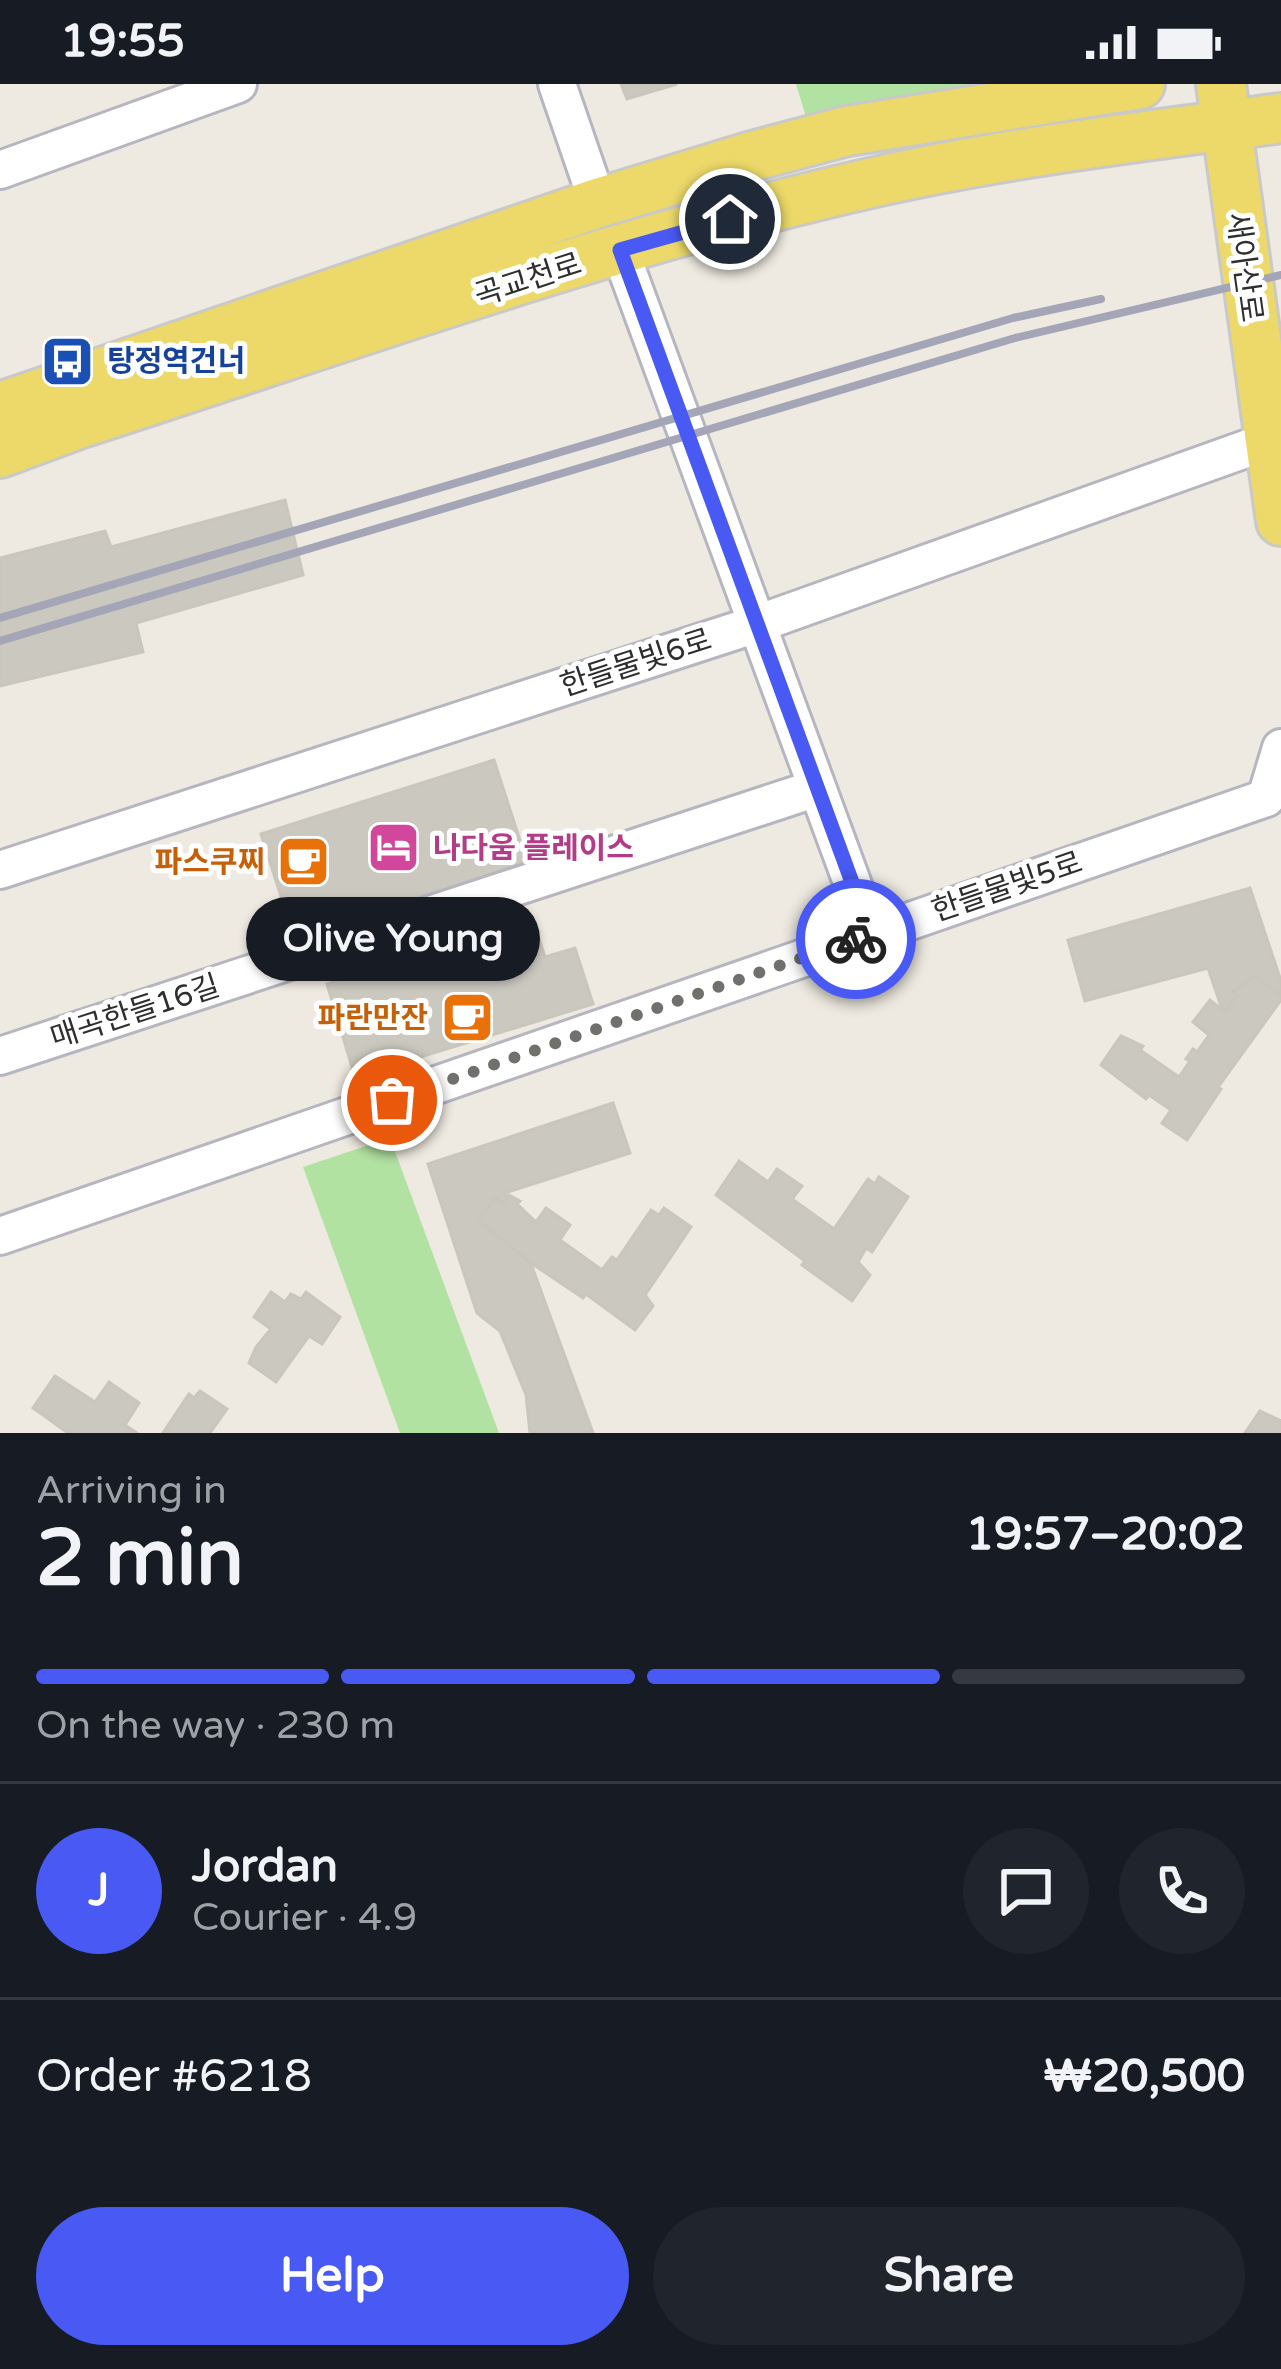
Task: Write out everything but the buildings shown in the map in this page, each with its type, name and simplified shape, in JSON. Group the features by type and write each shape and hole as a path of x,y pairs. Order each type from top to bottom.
{"main road":[{"name":"곡교천로","path":"0,407 598,203 848,131 1140,84"},
{"name":"곡교천로","path":"0,453 620,250 879,181 1223,105 1281,118"},
{"name":"새아산로","path":"1223,105 1281,521"}],"street":[{"path":"0,170 238,84"},
{"path":"557,84 598,203"},
{"path":"620,250 871,934"},
{"name":"한들물빛6로","path":"0,870 757,624 1268,441"},
{"path":"1274,804 1281,748"},
{"name":"매곡한들16길","path":"0,1056 818,788"},
{"name":"한들물빛5로","path":"0,1236 871,934 1274,804"}],"green space":[{"path":"796,84 972,84 806,117"},
{"path":"390,1138 499,1433 400,1433 303,1167"}],"railway":[{"path":"0,641 1015,338 1281,275"},
{"path":"0,618 1013,318 1101,299"}],"way so far":[{"path":"392,1100 856,939"}],"place":[{"name":"탕정역건너","path":"68,361"},
{"name":"나다움 플레이스","path":"394,848"},
{"name":"파스쿠찌","path":"304,862"},
{"name":"파란만잔","path":"467,1018"},
{"name":"Olive Young","path":"392,1100"}],"route":[{"path":"730,219 620,250 871,934 856,939"}]}
